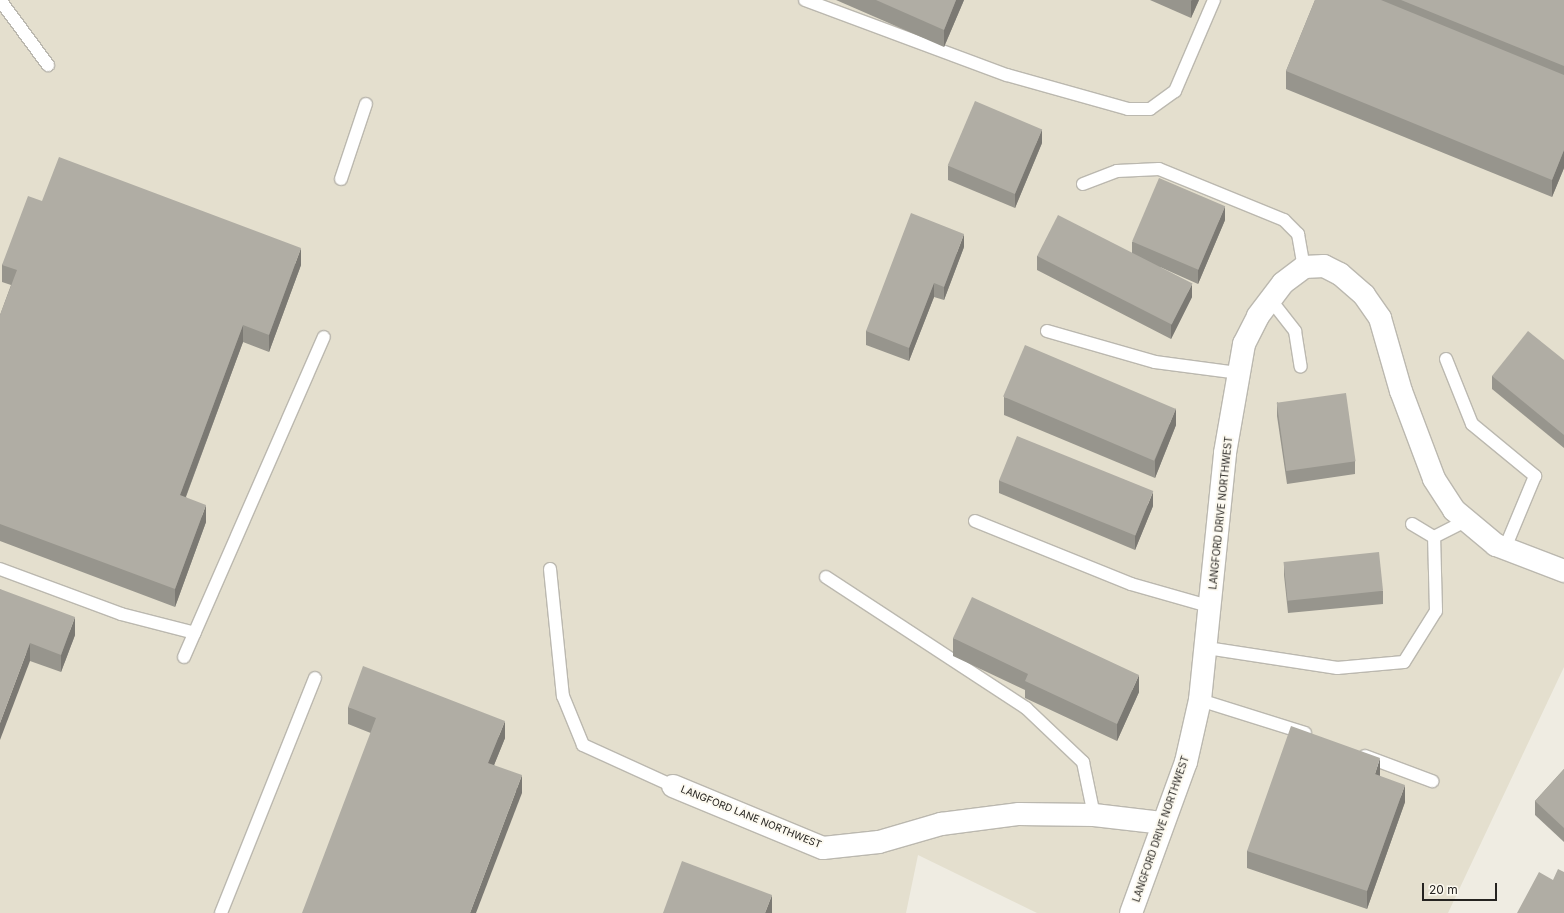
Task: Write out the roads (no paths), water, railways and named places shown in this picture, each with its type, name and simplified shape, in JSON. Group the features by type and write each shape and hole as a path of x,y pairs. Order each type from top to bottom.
{"street":[{"path":"1304,267 1324,266 1340,274 1364,295 1380,318 1401,391 1434,479 1465,520 1505,548 1564,571"},
{"name":"LANGFORD DRIVE NORTHWEST","path":"1131,913 1162,822 1186,762 1200,700 1212,607 1225,452 1244,344 1270,299 1283,283 1304,267"},
{"name":"LANGFORD LANE NORTHWEST","path":"673,786 823,848 878,842 941,824 1019,814 1094,814 1162,822"}],"lane":[{"path":"3,0 48,65"},
{"path":"805,0 1007,76 1128,109 1150,109 1175,91 1214,0"},
{"path":"341,178 366,104"},
{"path":"1084,184 1116,171 1159,170 1284,220 1298,234 1304,267"},
{"path":"1270,299 1295,331 1301,367"},
{"path":"1047,331 1155,362 1239,373"},
{"path":"184,657 324,338"},
{"path":"1446,359 1472,424 1535,476 1505,548"},
{"path":"1434,537 1465,520"},
{"path":"975,521 1131,584 1212,607"},
{"path":"1412,524 1434,537"},
{"path":"1207,648 1337,668 1404,662 1436,611 1434,537"},
{"path":"0,569 121,614 195,633"},
{"path":"550,569 563,696 583,745 673,786"},
{"path":"826,577 1026,708 1083,762 1094,814"},
{"path":"221,913 315,678"},
{"path":"1200,700 1317,738"},
{"path":"1353,751 1432,781"}]}
